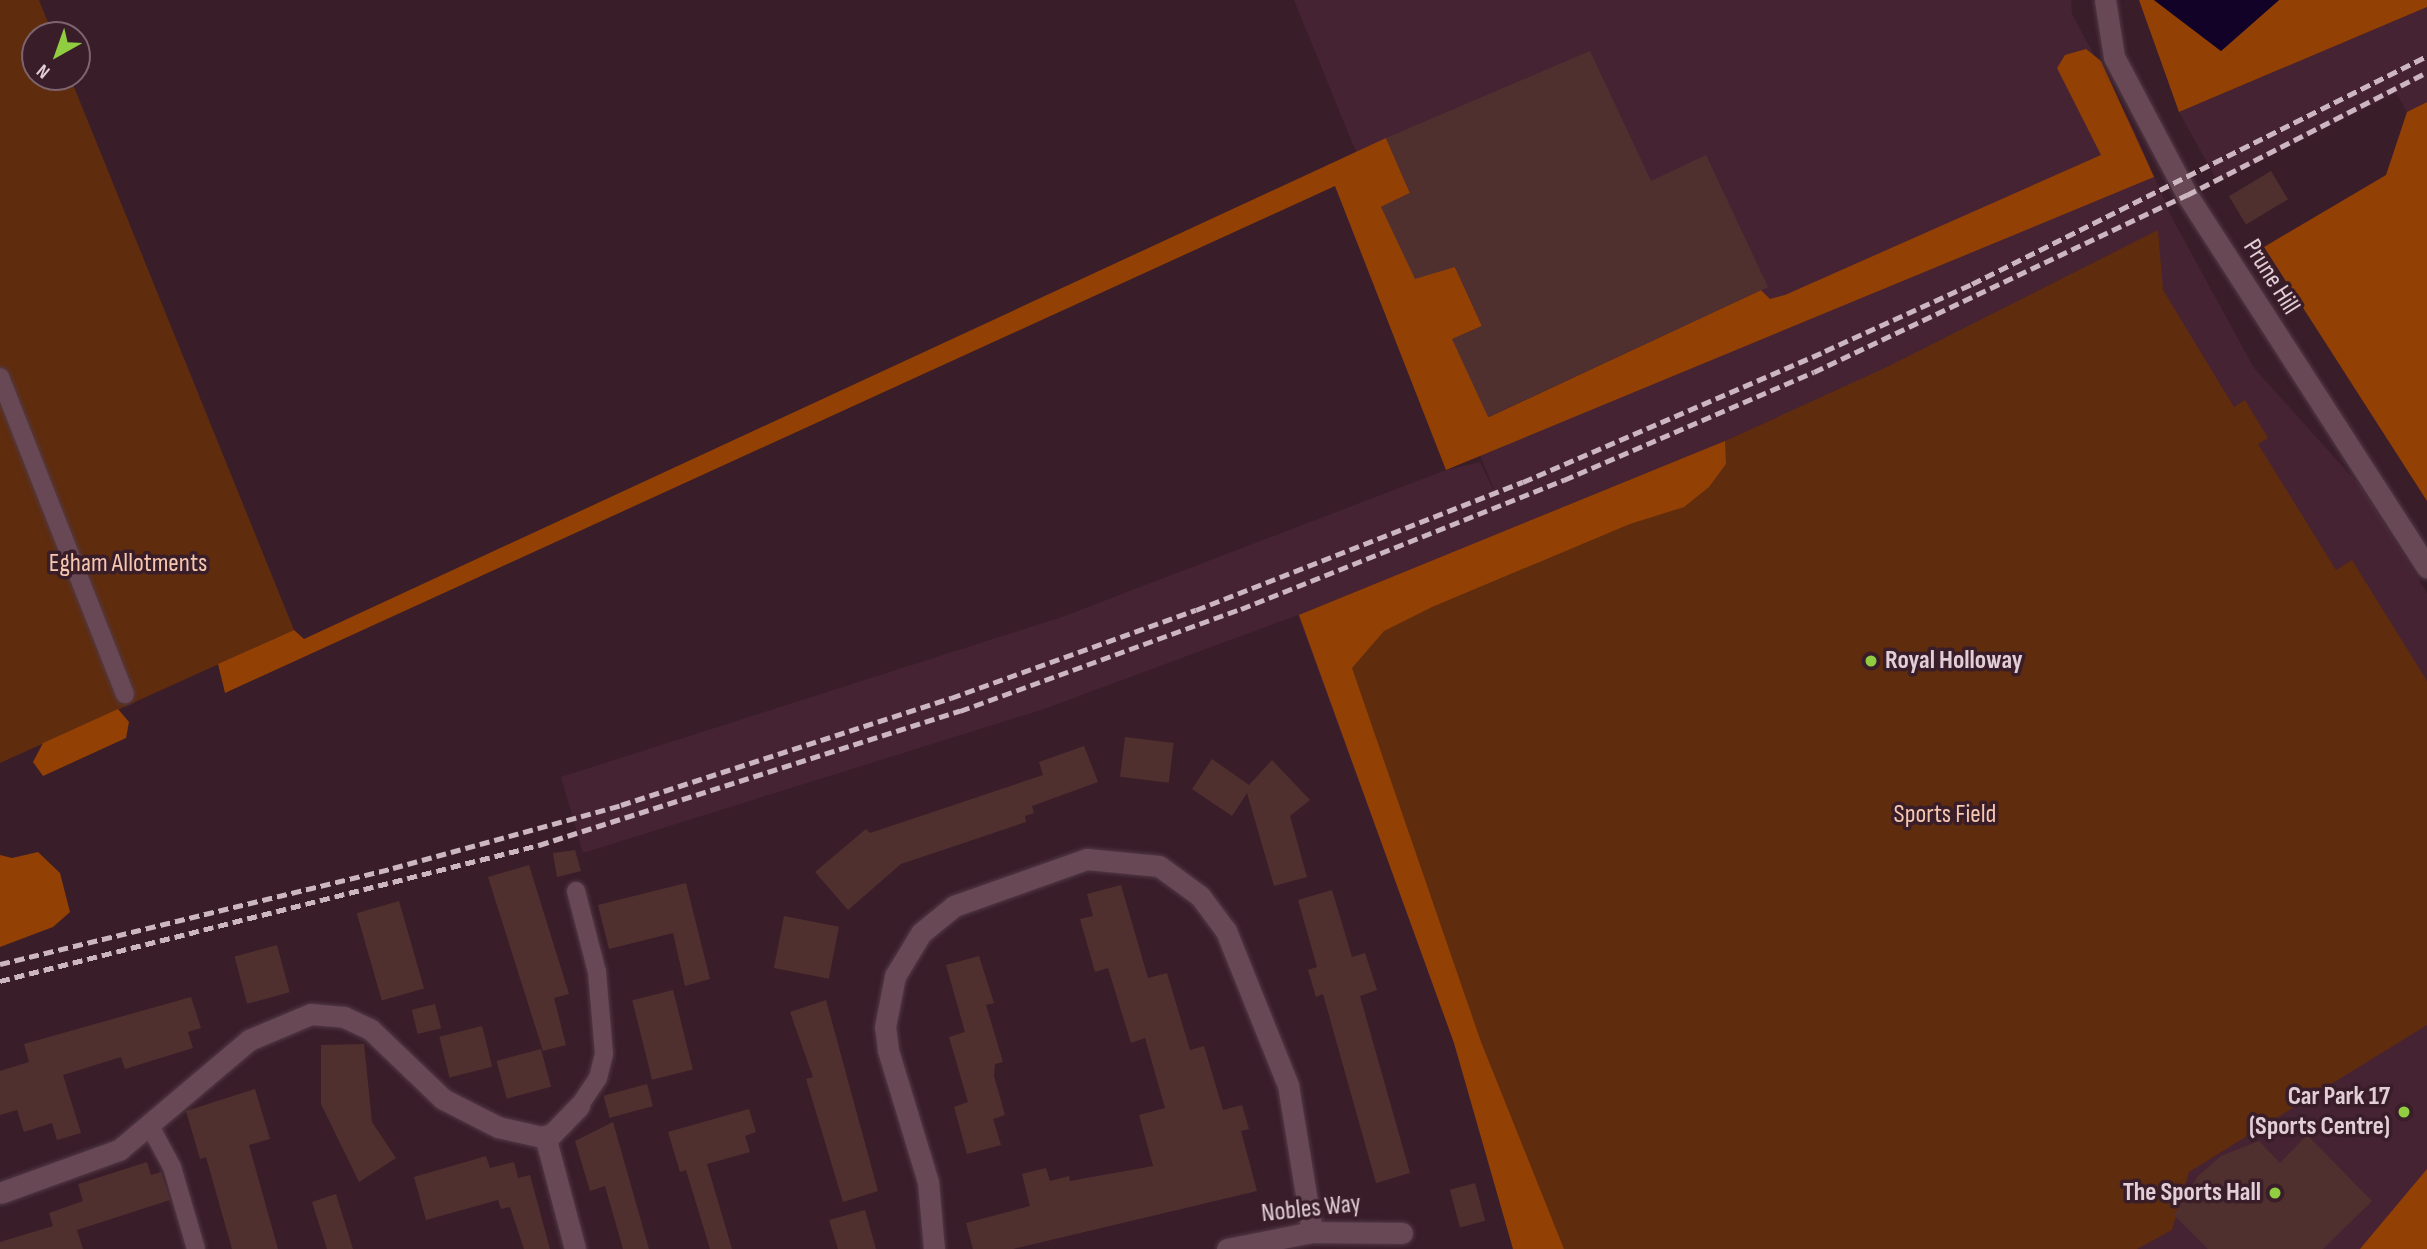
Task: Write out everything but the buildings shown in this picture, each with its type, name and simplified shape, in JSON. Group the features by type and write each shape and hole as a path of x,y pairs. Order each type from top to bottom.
{"street":[{"name":"Prune Hill","path":"2105,0 2114,57 2180,182 2427,568"},
{"path":"934,1249 928,1182 888,1050 885,1027 895,976 921,933 954,906 1087,859 1159,866 1200,896 1226,931 1288,1085 1312,1233"},
{"path":"0,1193 80,1168 151,1128 249,1040 279,1023 318,1014 370,1029 415,1077 463,1112 527,1136 545,1136 579,1106"},
{"path":"545,1136 575,1249"},
{"name":"Nobles Way","path":"1227,1249 1312,1233 1402,1233"}],"lane":[{"path":"0,377 125,694"},
{"path":"576,891 597,972 604,1054 598,1078 579,1106"},
{"path":"151,1128 172,1167 196,1249"}],"shaded area":[{"name":"Sports Field","path":"1294,0 2071,0 2072,14 2135,132 2172,218 2254,368 2361,487 2427,593 2427,1249 1513,1249 1454,1043 1298,615 1044,709 583,853 561,777 1062,617 1446,470 1480,462 1500,504"},
{"path":"2139,0 2154,0 2221,51 2279,0 2427,0 2427,7 2179,112"},
{"path":"2154,0 2279,0 2221,51"},
{"path":"2427,7 2427,102 2407,112 2396,93 2218,182 2179,112"},
{"path":"2086,49 2101,61 2154,177 1446,470 1335,186 225,693 218,664 294,630 304,639 1386,138 1410,193 1381,207 1455,267 1482,326 1453,339 1489,417 1761,290 1770,299 1785,295 2101,155 2057,68 2065,55"},
{"path":"2427,102 2427,501 2264,247 2386,175 2407,112"},
{"path":"1725,441 1726,464 1709,487 1684,507 1630,524 1432,607 1384,631 1352,668 1481,1042 1564,1249 1513,1249 1454,1043 1299,615"},
{"path":"118,709 129,722 126,738 43,776 33,762 43,743"},
{"path":"38,852 60,873 70,912 53,927 0,947 0,855 12,858"},
{"path":"2427,1169 2427,1249 2360,1249 2375,1231"}],"green space":[{"name":"Egham Allotments","path":"0,0 39,0 47,21 21,21 21,91 76,91 294,630 0,763"},
{"name":"Sports Field","path":"2158,230 2163,290 2234,407 2245,400 2268,438 2258,444 2336,570 2352,560 2427,681 2427,1025 2189,1172 2172,1230 2137,1249 1564,1249 1299,615 1723,442 1887,367"}],"railway":[{"path":"0,964 393,868 621,805 951,698 1196,610 1523,482 1825,351 1972,284 2427,56"},
{"path":"0,981 539,845 960,711 1241,609 1564,480 1814,372 2187,195 2427,72"}],"place":[{"name":"Royal Holloway","path":"1871,661"},
{"name":"Car Park 17 (Sports Centre)","path":"2404,1112"},
{"name":"The Sports Hall","path":"2275,1193"}]}
